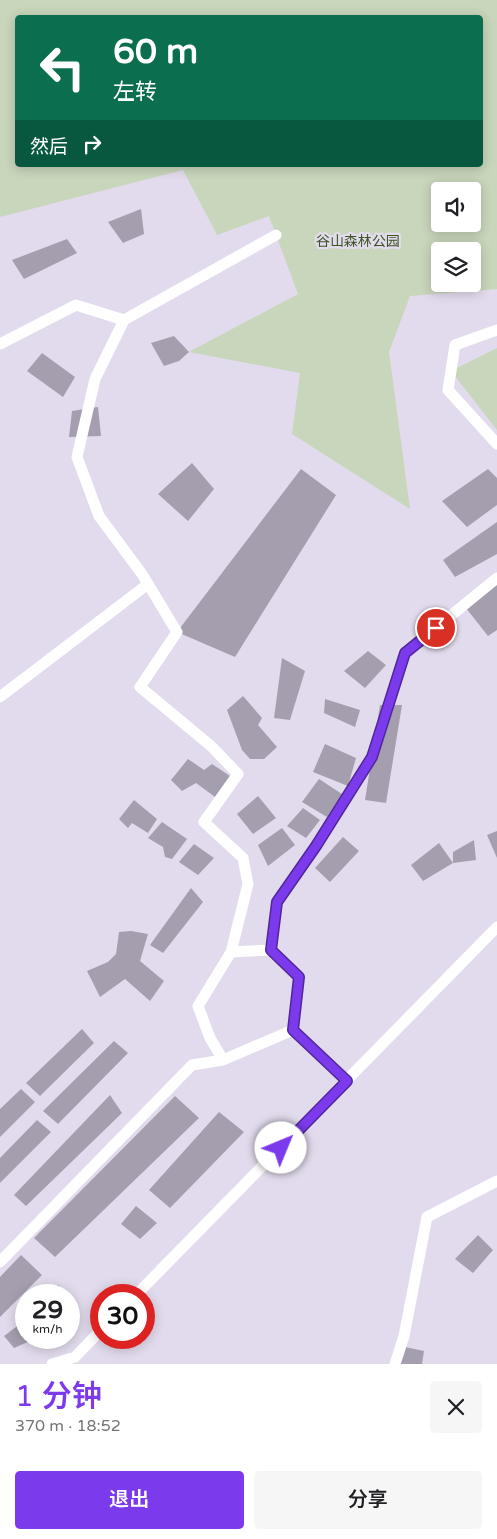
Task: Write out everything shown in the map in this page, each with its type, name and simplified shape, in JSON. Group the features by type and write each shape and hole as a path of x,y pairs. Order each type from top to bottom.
{"street":[{"path":"223,1060 210,1038 198,1006 231,952 248,884 243,858 204,822 238,774 210,746 140,687 177,632 148,584 99,516 77,457 95,379 124,320 276,235"},
{"path":"0,344 76,305 124,320"},
{"path":"497,330 455,345 448,390 497,444"},
{"path":"271,950 277,902 316,846 372,757 405,653 497,578"},
{"path":"0,697 148,584"},
{"path":"147,1284 497,927"},
{"path":"231,952 271,950 299,977 293,1030"},
{"path":"293,1030 347,1081"},
{"path":"0,1262 192,1065 223,1060 293,1030"},
{"path":"395,1364 404,1336 427,1217 497,1181"},
{"path":"52,1364 75,1357 90,1341"}],"green space":[{"name":"谷山森林公园","path":"0,0 497,0 497,289 481,290 481,242 431,242 431,292 460,292 410,296 389,352 410,509 292,434 300,373 189,352 298,294 269,216 217,235 183,170 0,217"},
{"path":"497,348 497,430 451,371"}],"building":[{"path":"141,209 144,234 123,243 108,222"},
{"path":"67,239 77,253 24,279 12,260"},
{"path":"174,336 189,352 179,361 164,366 151,343"},
{"path":"42,353 75,377 63,397 27,371"},
{"path":"98,407 101,436 69,437 72,411"},
{"path":"192,463 214,489 188,521 158,494"},
{"path":"301,469 336,495 235,657 177,632"},
{"path":"488,469 497,478 497,505 467,527 442,501"},
{"path":"497,522 497,554 455,577 443,560"},
{"path":"497,581 497,630 488,636 462,603"},
{"path":"368,651 386,665 365,688 344,671"},
{"path":"282,658 305,671 290,720 274,718"},
{"path":"243,696 262,718 258,725 277,747 264,759 250,759 242,750 227,710"},
{"path":"325,699 360,710 355,727 324,713"},
{"path":"380,705 402,705 386,803 365,800"},
{"path":"325,744 356,758 348,786 313,772"},
{"path":"188,759 204,770 212,764 230,776 215,797 196,783 182,791 171,780"},
{"path":"319,779 342,794 327,817 302,802"},
{"path":"258,796 276,818 253,834 237,814"},
{"path":"134,800 157,819 148,833 132,823 128,828 119,819"},
{"path":"303,808 320,820 306,838 287,826"},
{"path":"162,822 187,839 172,859 165,857 163,847 148,838"},
{"path":"282,828 295,845 268,866 258,845"},
{"path":"497,831 497,858 487,835"},
{"path":"343,837 359,851 330,882 315,868"},
{"path":"474,840 476,860 453,863 453,852"},
{"path":"439,843 453,863 423,881 411,865"},
{"path":"194,844 214,858 198,875 179,862"},
{"path":"191,888 203,902 163,953 150,945"},
{"path":"131,931 148,934 140,961 164,981 150,1001 125,979 100,997 87,971 108,962 116,954 119,932"},
{"path":"82,1029 94,1043 40,1096 26,1083"},
{"path":"114,1041 128,1053 58,1124 43,1111"},
{"path":"21,1089 35,1102 0,1137 0,1109"},
{"path":"110,1095 122,1113 26,1206 14,1195"},
{"path":"175,1096 199,1118 55,1257 34,1238"},
{"path":"219,1112 244,1132 170,1208 149,1190"},
{"path":"37,1120 51,1132 0,1183 0,1158"},
{"path":"136,1206 157,1223 140,1239 121,1224"},
{"path":"478,1235 493,1250 473,1273 455,1259"},
{"path":"21,1255 42,1275 33,1284 15,1284 15,1302 0,1317 0,1277"},
{"path":"15,1328 15,1348 14,1348 4,1336"},
{"path":"405,1347 424,1351 422,1364 397,1364"}],"route":[{"path":"281,1148 347,1081 293,1030 299,977 271,950 277,902 316,846 372,757 405,653 436,628"}]}
